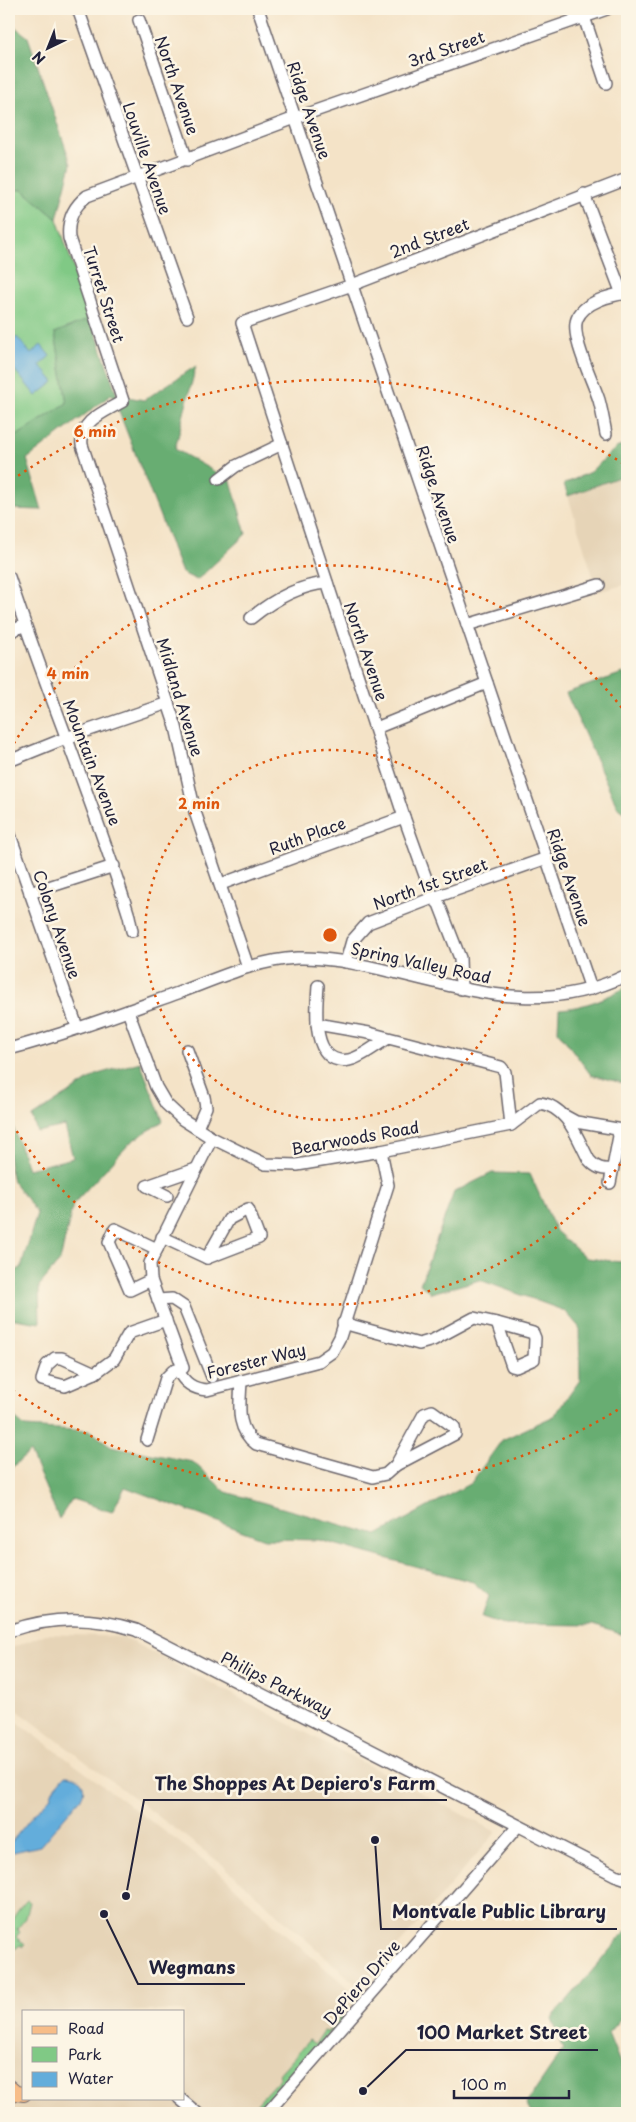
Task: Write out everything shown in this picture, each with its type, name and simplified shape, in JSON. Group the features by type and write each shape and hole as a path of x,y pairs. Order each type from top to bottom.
{"main road":[{"path":"9,2087 16,2093 22,2094"}],"street":[{"name":"Louville Avenue","path":"78,9 188,317"},
{"name":"Ridge Avenue","path":"258,9 591,989"},
{"name":"3rd Street","path":"138,178 295,118 607,9"},
{"path":"584,17 606,83"},
{"name":"North Avenue","path":"139,20 187,160"},
{"name":"Turret Street","path":"81,438 85,426 90,421 123,401 69,238 69,223 75,208 88,196 138,178"},
{"name":"2nd Street","path":"242,323 352,285 627,179"},
{"path":"584,194 624,294 585,308 580,313 575,326 598,399 606,434"},
{"name":"North Avenue","path":"242,323 404,817 433,898 439,904 460,958 461,989"},
{"name":"Midland Avenue","path":"81,438 183,752 195,812 248,967"},
{"path":"219,479 236,466 282,444"},
{"name":"Mountain Avenue","path":"9,577 24,626 114,866 132,931"},
{"path":"251,618 276,600 302,589 327,583"},
{"path":"466,625 599,585"},
{"path":"9,632 24,626"},
{"path":"376,728 487,683"},
{"path":"9,761 66,738 168,703"},
{"name":"Ruth Place","path":"221,884 404,817"},
{"name":"Colony Avenue","path":"9,832 78,1027"},
{"name":"North 1st Street","path":"346,962 352,941 368,923 547,858"},
{"path":"30,893 114,866"},
{"name":"Spring Valley Road","path":"9,1049 128,1011 248,967 297,958 346,962 461,989 524,998 564,996 591,989 627,975"},
{"path":"318,986 315,1015 324,1050 334,1060 350,1060 387,1039"},
{"name":"Bearwoods Road","path":"128,1011 156,1087 163,1099 176,1113 212,1138 265,1164 278,1166 297,1165 381,1151 511,1124 540,1103 555,1107 565,1116 576,1122 617,1129 619,1136 610,1183"},
{"path":"317,1024 342,1027 501,1066 505,1072 511,1124"},
{"path":"187,1050 206,1107 197,1128"},
{"path":"565,1116 589,1160 599,1168 612,1169"},
{"name":"Forester Way","path":"212,1138 150,1263 150,1280 183,1368 178,1370 186,1382 200,1389 214,1388 326,1358 337,1345 388,1185 381,1151"},
{"path":"167,1196 147,1186 196,1169"},
{"path":"162,1237 207,1258 259,1238 248,1209 229,1219 207,1258"},
{"path":"150,1280 130,1290 109,1242 115,1229 156,1249"},
{"path":"158,1300 172,1299 187,1312 212,1376"},
{"path":"343,1323 419,1344 434,1340 474,1318 497,1323"},
{"path":"95,1373 114,1359 129,1333 166,1320"},
{"path":"147,1440 166,1378 178,1370"},
{"path":"241,1381 239,1417 241,1426 249,1439 256,1444 372,1477 386,1474 396,1465 452,1437 455,1430 454,1427 436,1412 424,1414 396,1465"},
{"name":"Philips Parkway","path":"9,1631 46,1621 69,1619 95,1620 136,1630 615,1876 627,1879"},
{"name":"DePiero Drive","path":"267,2113 518,1826"},
{"path":"181,2100 197,2113"}],"shaded area":[{"path":"627,474 627,584 598,592 568,496"},
{"path":"46,1634 123,1637 496,1832 361,1989 223,1865 9,1704 9,1649"},
{"path":"9,1716 218,1871 270,1921 354,1993 360,2001 261,2113 9,2113"}],"green space":[{"path":"9,22 28,37 71,164 57,219 23,190 9,189"},
{"path":"9,189 23,190 57,219 91,318 55,333 67,403 9,441"},
{"path":"91,318 117,395 144,400 196,366 175,449 231,481 246,534 197,580 182,573 112,394 27,459 42,510 9,509 9,441 67,403 55,333"},
{"path":"627,444 627,474 568,496 564,484 590,472 616,448"},
{"path":"623,673 627,686 627,815 618,808 566,693"},
{"path":"627,987 627,1084 591,1075 558,1031 559,1009 602,999"},
{"path":"140,1062 163,1121 132,1141 73,1204 60,1261 39,1286 40,1323 9,1318 9,1274 21,1268 37,1213 13,1181 9,1164 9,1125 12,1124 28,1169 73,1158 65,1126 37,1132 32,1117 98,1074"},
{"path":"492,1173 530,1174 556,1231 586,1258 621,1262 627,1257 627,1636 592,1625 503,1624 482,1617 489,1596 473,1582 319,1540 264,1539 125,1487 112,1512 72,1499 59,1519 30,1452 9,1470 9,1413 25,1427 90,1431 111,1446 193,1462 226,1492 377,1535 471,1483 502,1440 554,1416 580,1380 579,1327 565,1311 480,1280 431,1293 420,1284 454,1192"},
{"path":"27,1900 30,1902 26,1918 17,1929 20,1932 16,1937 25,1945 23,1947 20,1945 15,1949 9,1936 9,1929 14,1917"},
{"path":"625,1932 627,1932 627,2011 608,2033 627,2080 627,2113 531,2113 526,2104 563,2050 552,2018"},
{"path":"341,2015 343,2017 305,2061 301,2061 296,2066 299,2070 259,2113 255,2113 258,2109 254,2106 280,2078 279,2074 309,2040 315,2044 324,2031 328,2032"}],"water":[{"path":"17,337 31,354 41,345 50,356 40,365 54,382 36,396 9,363 9,343"},
{"path":"66,1775 79,1779 83,1785 84,1789 81,1798 40,1846 9,1853 9,1845 34,1814 50,1798 53,1790"}],"place":[{"name":"Montvale Public Library","path":"375,1840"},
{"name":"The Shoppes At Depiero's Farm","path":"126,1896"},
{"name":"Wegmans","path":"104,1914"},
{"name":"100 Market Street","path":"363,2091"}]}
